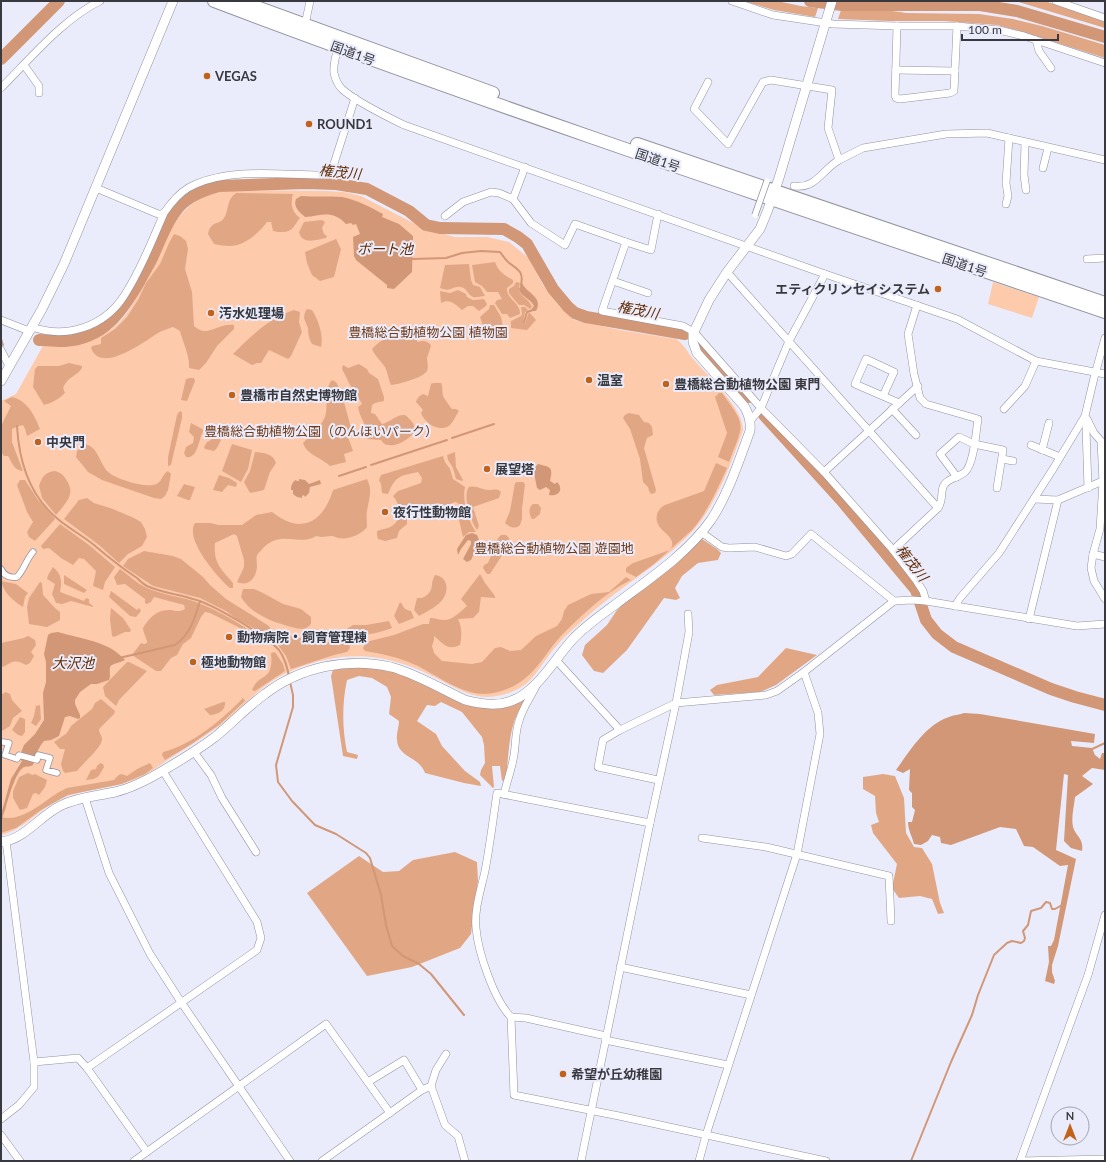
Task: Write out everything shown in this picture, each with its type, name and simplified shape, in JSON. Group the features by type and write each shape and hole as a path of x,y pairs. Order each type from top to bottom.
{"highway":[{"name":"国道1号","path":"214,1 1105,303"},
{"name":"国道1号","path":"240,1 305,25 340,43"},
{"name":"国道1号","path":"771,190 1105,312"}],"street":[{"path":"1,88 59,30 91,5 100,1"},
{"path":"1,380 64,264 173,1"},
{"path":"305,25 310,1"},
{"path":"732,1 772,15 848,25 957,26 999,30 1036,40 1105,63"},
{"path":"1,1119 19,1105 34,1087 34,1062 3,841 20,835 54,808 72,801 115,792 145,781 194,752 214,738 273,688 299,675 323,667 360,663 386,666 412,674 465,700 487,704 506,702 518,698 537,683 572,640 589,624 678,555 712,519 727,489 750,431 750,421 744,406 697,353 693,342 694,332 709,300 726,272 760,229 771,190 794,127 805,86 832,1"},
{"path":"1056,1 1105,18"},
{"path":"897,26 896,96 900,99 953,92 955,89 957,26"},
{"path":"1036,40 1038,51 1052,68"},
{"path":"340,43 334,66 336,80 342,89 384,115 404,125 825,274 957,319 1036,361 1105,374"},
{"path":"24,65 39,86 39,92"},
{"path":"896,70 955,71"},
{"path":"708,82 694,110 728,144 763,82 771,80 832,90 828,128 839,160"},
{"path":"1,320 30,329 56,332 78,330 94,324 110,311 123,297 147,253 164,213 175,199 196,184 221,176 246,174 328,175 331,172 355,98"},
{"path":"794,186 812,184 827,168 863,148 946,134 987,134 1105,160"},
{"path":"1006,204 1008,196 1006,183 1009,138"},
{"path":"1025,143 1024,175 1026,190"},
{"path":"1042,168 1048,148"},
{"path":"513,199 525,167"},
{"path":"96,188 158,214 164,213"},
{"path":"755,215 771,190"},
{"path":"445,216 463,202 491,192 499,193 513,199 531,223 565,245 575,224 651,250 658,214"},
{"path":"626,242 602,311 683,326 694,332 761,408 824,472 893,550 923,591 925,601"},
{"path":"1087,259 1105,258"},
{"path":"726,272 938,508"},
{"path":"750,421 761,408 789,341 825,274"},
{"path":"612,282 648,293"},
{"path":"893,550 942,503 943,486 948,480 965,472 970,464 978,419 926,404 920,398 914,374 908,334 917,305"},
{"path":"1088,488 1087,419 1095,373 1105,338"},
{"path":"1,350 9,366"},
{"path":"883,396 894,372 866,359 855,384 899,403"},
{"path":"1004,410 1025,386 1036,361"},
{"path":"824,472 918,386"},
{"path":"892,410 916,435"},
{"path":"955,606 960,598 999,553 1060,457 1087,419"},
{"path":"1087,419 1094,433 1101,441 1104,499 1100,529 1091,568 1094,581 1105,597"},
{"path":"1042,450 1049,423"},
{"path":"957,477 940,454 959,437 974,444 1003,450 997,488"},
{"path":"1031,445 1060,457"},
{"path":"1002,459 1013,461"},
{"path":"1034,499 1058,500 1104,481"},
{"path":"1030,619 1058,500"},
{"path":"701,532 722,547 754,547 786,556 792,554 811,534 894,601"},
{"path":"1,569 9,577 18,577 21,574 26,561 33,552"},
{"path":"1093,554 1105,557"},
{"path":"658,780 598,767 603,740 620,730 676,703 766,695 777,691 804,672 894,601 925,601 1076,626 1105,624"},
{"path":"581,1161 658,780 676,703 689,632 688,614"},
{"path":"556,660 620,730"},
{"path":"699,1161 728,1065 797,854 820,734 818,713 804,672"},
{"path":"504,794 514,754 516,733 523,708 532,695 537,683"},
{"path":"3,742 9,743 5,755 17,759 19,754 37,760 38,755 50,758 46,770 57,773"},
{"path":"194,752 211,775 222,798 256,852"},
{"path":"87,1068 257,950 261,938 257,922 163,771"},
{"path":"650,823 497,793 477,912 476,927 478,945 495,994 506,1012 511,1017 526,1018 606,1038 728,1065"},
{"path":"85,798 109,873 150,954 181,1002 290,1161"},
{"path":"702,838 766,847 889,876 891,921"},
{"path":"1105,915 1088,975 1020,1161 1105,1159"},
{"path":"620,967 751,995"},
{"path":"511,1017 514,1095 826,1161"},
{"path":"134,1161 326,1024 390,1113"},
{"path":"446,1054 436,1070 431,1086 445,1125 458,1136 465,1161"},
{"path":"34,1062 78,1058 87,1068 147,1152"},
{"path":"368,1082 404,1060 422,1090"},
{"path":"322,1161 422,1090 431,1086"},
{"path":"1,1135 20,1161"}],"green space":[{"path":"743,1 777,1 818,8 815,17 774,10"},
{"path":"1015,1 1045,1 1105,21 1105,28"},
{"path":"841,10 979,14 1013,19 1105,45 1105,58 997,25 944,21 838,19"},
{"name":"豊橋総合動植物公園（のんほいパーク）","path":"233,190 344,192 361,196 425,229 455,237 487,237 509,242 530,259 543,285 559,306 574,320 620,330 676,339 679,341 724,393 742,421 743,430 729,467 712,504 689,535 674,549 602,604 570,632 554,649 533,677 518,689 504,695 488,697 473,695 459,690 414,668 380,658 363,656 346,657 329,659 311,664 293,670 272,681 219,726 145,775 123,783 66,796 49,805 16,829 1,835 1,401 16,394 44,344 66,345 78,343 98,336 114,327 130,308 170,230 183,212 199,199 220,192"},
{"path":"236,193 293,194 292,208 300,218 293,228 286,232 273,231 271,222 267,222 256,234 241,244 230,246 214,244 208,234 209,229 211,226 223,219 231,198"},
{"path":"322,220 325,222 322,228 324,234 327,236 326,238 310,241 303,239 299,232 304,222"},
{"path":"174,234 180,236 186,241 188,249 185,269 192,292 194,326 203,331 228,325 234,325 234,329 217,346 206,363 199,370 189,368 187,354 180,331 173,327 160,332 123,354 104,358 96,355 91,348 92,346 101,344 101,338 115,329 127,317 138,300 146,283 160,264"},
{"path":"336,239 341,249 334,277 320,281 312,275 307,263 305,252"},
{"path":"495,262 502,272 513,280 513,283 507,288 507,292 520,310 520,314 510,318 507,314 502,314 495,303 497,300 502,299 498,292 487,292 482,286 475,282 472,265"},
{"path":"469,264 473,285 480,287 485,296 473,297 461,287 447,290 440,288 445,265"},
{"path":"516,282 520,283 519,288 521,294 530,303 532,307 530,309 524,305 519,305 509,293 509,289 514,286"},
{"path":"993,282 1039,297 1032,318 988,304"},
{"path":"458,290 473,300 484,299 487,304 486,306 479,311 473,306 468,306 462,310 455,304 447,301 441,303 440,291 450,293"},
{"path":"490,305 494,305 501,317 503,328 491,338 483,326 480,317 489,309"},
{"path":"521,307 525,307 528,310 525,312 523,322 525,323 529,312 536,320 527,330 511,328 511,321 522,314"},
{"path":"307,309 312,310 318,323 322,338 321,347 312,344 310,340 308,328 304,319"},
{"path":"294,310 300,312 299,322 302,332 291,356 288,359 269,350 261,363 252,365 233,354 268,323 285,313"},
{"path":"406,330 416,331 416,339 418,342 425,341 431,345 427,358 428,369 425,374 421,376 391,385 385,367 372,349 379,342 396,333"},
{"path":"69,363 82,366 82,368 65,384 63,388 65,393 50,403 44,405 33,387 35,369 38,366 59,366"},
{"path":"359,364 378,379 384,397 384,401 372,405 371,413 375,414 382,424 396,417 405,415 412,422 415,429 409,438 391,445 383,443 381,440 367,439 365,426 358,407 362,404 342,369 343,365 348,368"},
{"path":"194,378 195,381 187,401 181,400 186,379"},
{"path":"332,380 336,382 341,391 353,435 348,437 353,451 344,454 346,462 330,466 308,451 303,443 318,428 325,417 327,393 329,384"},
{"path":"441,383 443,396 452,409 459,411 450,425 442,428 437,428 426,421 421,413 423,410 416,402 418,397 423,394 428,396 431,384"},
{"path":"719,393 722,393 739,419 740,432 729,462 718,457 727,433 715,397"},
{"path":"12,397 22,401 30,409 40,429 27,436 23,425 12,429 12,442 23,471 17,470 8,456 4,456 1,452 1,426 11,406 4,401"},
{"path":"181,411 182,418 171,465 168,466 168,457 177,415"},
{"path":"629,413 639,415 644,422 649,423 652,427 653,435 647,438 644,448 656,490 655,493 651,494 648,487 643,482 640,459 630,429 623,418"},
{"path":"191,423 204,430 196,451 190,457 186,457 184,453 186,447 193,443 194,437 189,432"},
{"path":"213,434 221,440 214,451 205,449 204,447 207,442 211,440"},
{"path":"84,444 88,445 95,451 107,471 116,477 129,482 142,485 153,485 158,483 168,471 171,474 168,490 165,496 161,499 154,498 102,480 88,472 76,457 77,451"},
{"path":"232,444 252,450 248,469 241,482 222,471"},
{"path":"255,452 270,455 276,463 270,472 264,490 250,493 244,482 250,471"},
{"path":"455,452 456,467 463,480 462,481 456,479 453,468 448,460 447,455"},
{"path":"443,456 450,469 453,479 465,487 464,498 466,510 470,522 476,532 469,532 463,537 458,516 460,507 458,503 455,502 450,504 448,509 443,510 430,504 423,514 419,514 418,511 414,510 407,518 407,524 399,531 397,538 385,541 378,539 377,531 388,528 397,521 399,517 398,504 393,496 398,491 421,483 422,478 418,472 399,477 388,494 382,493 379,480 381,475"},
{"path":"716,463 727,468 712,500 698,523 670,549 672,546 671,539 657,523 658,511 665,505 704,491"},
{"path":"55,471 61,473 65,477 70,490 68,499 56,515 42,498 39,486 44,476 49,472"},
{"path":"219,475 229,478 237,483 236,487 228,485 222,492 213,490"},
{"path":"367,479 370,487 370,495 367,513 367,527 364,530 358,535 350,538 316,536 303,540 284,539 270,542 257,555 255,575 248,582 237,582 244,567 244,560 237,536 234,534 215,543 215,556 217,561 233,583 233,588 230,588 218,576 204,558 194,538 193,530 195,523 242,525 256,515 272,512 292,523 301,524 310,522 317,518 323,511 333,490"},
{"path":"20,480 25,480 38,500 55,519 35,541 29,537 27,532 33,522 27,512 17,485"},
{"path":"523,482 525,484 522,519 520,525 514,528 505,523 510,511 515,483"},
{"path":"184,484 195,487 190,500 177,496"},
{"path":"469,487 497,490 501,492 499,498 473,507 479,526 477,530 472,521 467,502 466,496"},
{"path":"87,498 94,503 113,509 141,522 147,537 142,546 128,554 119,563 99,545 64,519 79,500"},
{"path":"533,504 538,504 541,508 540,514 532,519 530,515 530,507"},
{"path":"60,524 89,545 115,567 105,582 103,590 93,586 96,571 84,559 79,558 73,565 61,558 49,548 43,549 41,546"},
{"path":"501,535 506,535 509,538 508,546 490,574 487,574 483,568 484,565 490,560 496,541"},
{"path":"702,539 721,553 718,560 698,563 682,576 675,588 680,598 676,600 664,598 627,650 603,673 594,671 582,655 585,645 607,625 617,610 627,600 675,565 697,541"},
{"path":"669,550 654,564 636,577 626,572 626,568 633,563"},
{"path":"144,551 173,556 181,559 226,599 269,626 271,630 268,636 238,620 226,611 200,598 153,586 123,566 128,559"},
{"path":"53,567 61,578 60,592 84,601 86,598 89,599 89,603 93,607 71,601 62,604 56,603 52,594 55,584 47,579"},
{"path":"120,569 145,587 194,601 234,620 265,640 263,643 238,627 205,612 191,638 183,644 177,655 171,658 161,671 156,671 132,655 141,643 147,643 143,628 157,613 165,610 181,611 185,609 184,605 154,597 151,602 147,604 145,603 145,599 125,584 117,585 114,577"},
{"path":"480,574 495,598 481,597 479,612 473,618 458,619 461,632 460,645 456,647 446,646 434,636 432,646 434,653 442,661 472,664 482,662 495,648 501,647 510,651 521,650 536,636 557,626 568,605 591,594 609,592 626,577 631,580 611,591 585,613 560,637 529,675 523,680 502,691 478,694 463,690 412,663 379,653 365,651 363,648 366,642 394,635 423,624 429,624 430,618 447,620 453,617 467,606 461,599"},
{"path":"64,575 87,590 84,593 64,584"},
{"path":"435,575 442,578 446,584 445,595 438,604 419,616 414,610 417,598 422,598 429,593"},
{"path":"1,581 16,584 28,593 25,597 23,607 9,596"},
{"path":"40,582 42,583 43,595 60,612 60,620 47,627 29,624 27,607 29,598"},
{"path":"243,589 254,589 283,604 301,609 311,617 311,624 306,628 299,629 277,623 256,613 241,597"},
{"path":"111,591 137,610 139,608 141,611 136,617 130,616 109,597"},
{"path":"400,602 405,609 411,611 414,618 399,624 394,616"},
{"path":"111,608 123,618 131,630 130,632 125,632 114,637 112,636 110,619"},
{"path":"389,621 392,628 380,632 356,636 344,636 345,630 353,625 366,625"},
{"path":"28,636 35,640 36,645 31,652 34,656 30,663 26,665 19,662 14,662 3,667 1,665 1,643"},
{"path":"291,636 316,642 345,642 349,643 350,648 347,652 291,669 286,656 278,645 286,638"},
{"path":"786,648 817,655 776,685 760,692 714,695 710,690 717,685 758,677"},
{"path":"275,652 283,664 285,671 255,691 252,690 255,684 268,673 270,669 271,653"},
{"path":"127,662 147,671 119,700 116,706 105,696 103,687"},
{"path":"357,666 395,671 466,703 524,699 525,701 519,709 512,728 506,779 502,781 500,766 492,766 493,788 480,775 485,763 482,737 462,712 441,702 435,706 427,705 417,721 436,734 442,746 465,771 480,782 481,786 425,773 418,763 405,754 398,746 397,738 399,721 389,714 391,697 387,687 372,678 359,676 347,680 343,716 347,752 358,755 357,759 343,756 331,676 333,670"},
{"path":"6,692 10,694 12,700 22,711 13,718 10,726 2,731 1,697 2,694"},
{"path":"243,698 245,701 219,725 165,760 162,755 163,752 185,744 196,737 217,722"},
{"path":"101,699 115,711 114,714 99,729 102,738 100,746 77,771 65,773 61,764 65,749 60,749 54,742 67,733 71,726 92,709 95,703"},
{"path":"225,702 225,705 223,710 216,714 210,715 204,709"},
{"path":"40,705 41,719 36,726 31,723 36,706"},
{"path":"20,717 25,719 25,732 22,736 18,735 12,730"},
{"path":"100,763 103,764 104,767 99,775 96,778 86,780 91,770 96,769"},
{"path":"150,763 153,768 145,774 122,784 68,795 41,810 16,828 1,833 1,817 10,818 19,816 36,808 67,788 114,780 117,776 127,776"},
{"path":"28,773 33,775 35,774 47,780 45,787 39,795 36,793 33,794 27,808 20,810 13,798 13,791 19,777"},
{"path":"883,774 895,776 904,798 906,833 914,847 922,848 932,864 940,903 944,913 938,914 932,899 920,896 899,898 892,888 897,864 873,833 871,825 879,822 876,813 875,796 863,789 863,777"},
{"path":"455,852 477,862 478,881 471,934 460,948 412,967 367,976 307,893 359,856 383,872 399,871 413,860"}],"water":[{"name":"ボート池","path":"301,196 348,198 368,206 383,214 382,217 399,224 413,236 412,272 394,289 387,288 387,285 356,260 354,256 353,237 360,234 356,224 346,224 336,216 326,214 305,217 295,204 296,199"},
{"path":"522,283 538,302 536,311 531,310 534,306 520,292 519,289"},
{"path":"538,464 550,468 550,481 555,484 557,482 560,487 558,494 549,495 550,490 546,487 540,490 537,488 533,473 534,468"},
{"path":"299,479 305,480 309,484 320,480 321,484 310,487 309,493 305,497 304,495 302,498 297,497 293,494 293,490 291,489 292,484 296,480 299,481"},
{"path":"472,533 477,535 479,540 471,560 467,562 463,559 471,544 471,541 468,540 458,555 457,549 466,535"},
{"name":"大沢池","path":"58,632 103,645 111,649 125,660 110,667 109,680 97,684 91,684 80,692 75,700 75,704 80,718 78,719 70,716 65,717 59,736 51,740 44,741 37,752 33,765 24,767 18,774 12,787 5,811 2,811 11,779 22,761 19,758 24,745 35,734 44,720 43,693 46,682 46,662 44,654 48,635"},
{"path":"964,713 980,714 1095,734 1094,743 1071,741 1072,746 1092,748 1095,755 1100,759 1102,753 1105,753 1105,770 1092,768 1082,776 1093,784 1075,797 1072,823 1074,830 1081,840 1082,851 1071,848 1064,841 1068,775 1064,774 1056,850 1076,859 1058,946 1052,965 1052,972 1055,981 1054,984 1045,981 1049,962 1048,946 1051,946 1054,940 1068,865 1060,866 1033,847 1024,846 1016,829 1000,827 951,845 941,843 940,837 932,835 928,841 921,845 914,844 909,830 908,822 912,822 915,810 912,807 912,793 909,790 910,769 903,773 896,770 925,732 940,721 951,716"}],"waterway":[{"path":"1,59 59,1"},
{"path":"810,1 842,5 980,5 1017,11 1105,37"},
{"name":"権茂川","path":"39,340 64,341 78,339 100,330 118,314 139,282 171,217 179,207 189,199 201,192 219,186 306,183 336,184 367,189 409,211 426,225 440,228 504,229 527,244 553,289 575,313 586,317 685,334"},
{"path":"412,259 446,258 462,253 481,251 500,252 521,274 521,285"},
{"path":"524,322 527,312 533,310"},
{"path":"1,339 3,345"},
{"name":"権茂川","path":"703,349 748,397"},
{"name":"権茂川","path":"764,415 842,501 916,590 926,620 937,634 954,647 1051,689 1105,705"},
{"path":"452,438 494,424"},
{"path":"17,426 20,453 28,478 33,490 49,511 146,585 158,590 201,602 225,613 263,637 279,650 286,663 289,676"},
{"path":"371,465 447,440"},
{"path":"339,476 366,467"},
{"path":"119,658 175,645 185,636 188,631 194,620 200,601"},
{"path":"290,682 293,695 293,707 276,765 278,782 292,801 315,825 336,834 366,853 370,858 381,895 386,925 392,946 403,956 419,964 431,974 464,1015"},
{"path":"1090,750 1105,743"},
{"path":"1,819 4,809"},
{"path":"911,1161 951,1062 972,1015 978,995 994,955 1007,943 1012,941 1021,943 1024,941 1025,938 1023,931 1028,925 1031,911 1041,908 1046,902 1050,903 1052,909 1062,905"}],"place":[{"name":"VEGAS","path":"207,76"},
{"name":"ROUND1","path":"309,124"},
{"name":"エティクリンセイシステム","path":"938,289"},
{"name":"汚水処理場","path":"211,313"},
{"name":"温室","path":"589,380"},
{"name":"豊橋総合動植物公園 東門","path":"666,384"},
{"name":"豊橋市自然史博物館","path":"232,395"},
{"name":"中央門","path":"38,442"},
{"name":"展望塔","path":"487,469"},
{"name":"夜行性動物館","path":"385,512"},
{"name":"動物病院・飼育管理棟","path":"229,637"},
{"name":"極地動物館","path":"193,662"},
{"name":"希望が丘幼稚園","path":"563,1074"}],"park label":[{"name":"豊橋総合動植物公園 植物園","path":"428,332"},
{"name":"豊橋総合動植物公園 遊園地","path":"554,548"}]}
